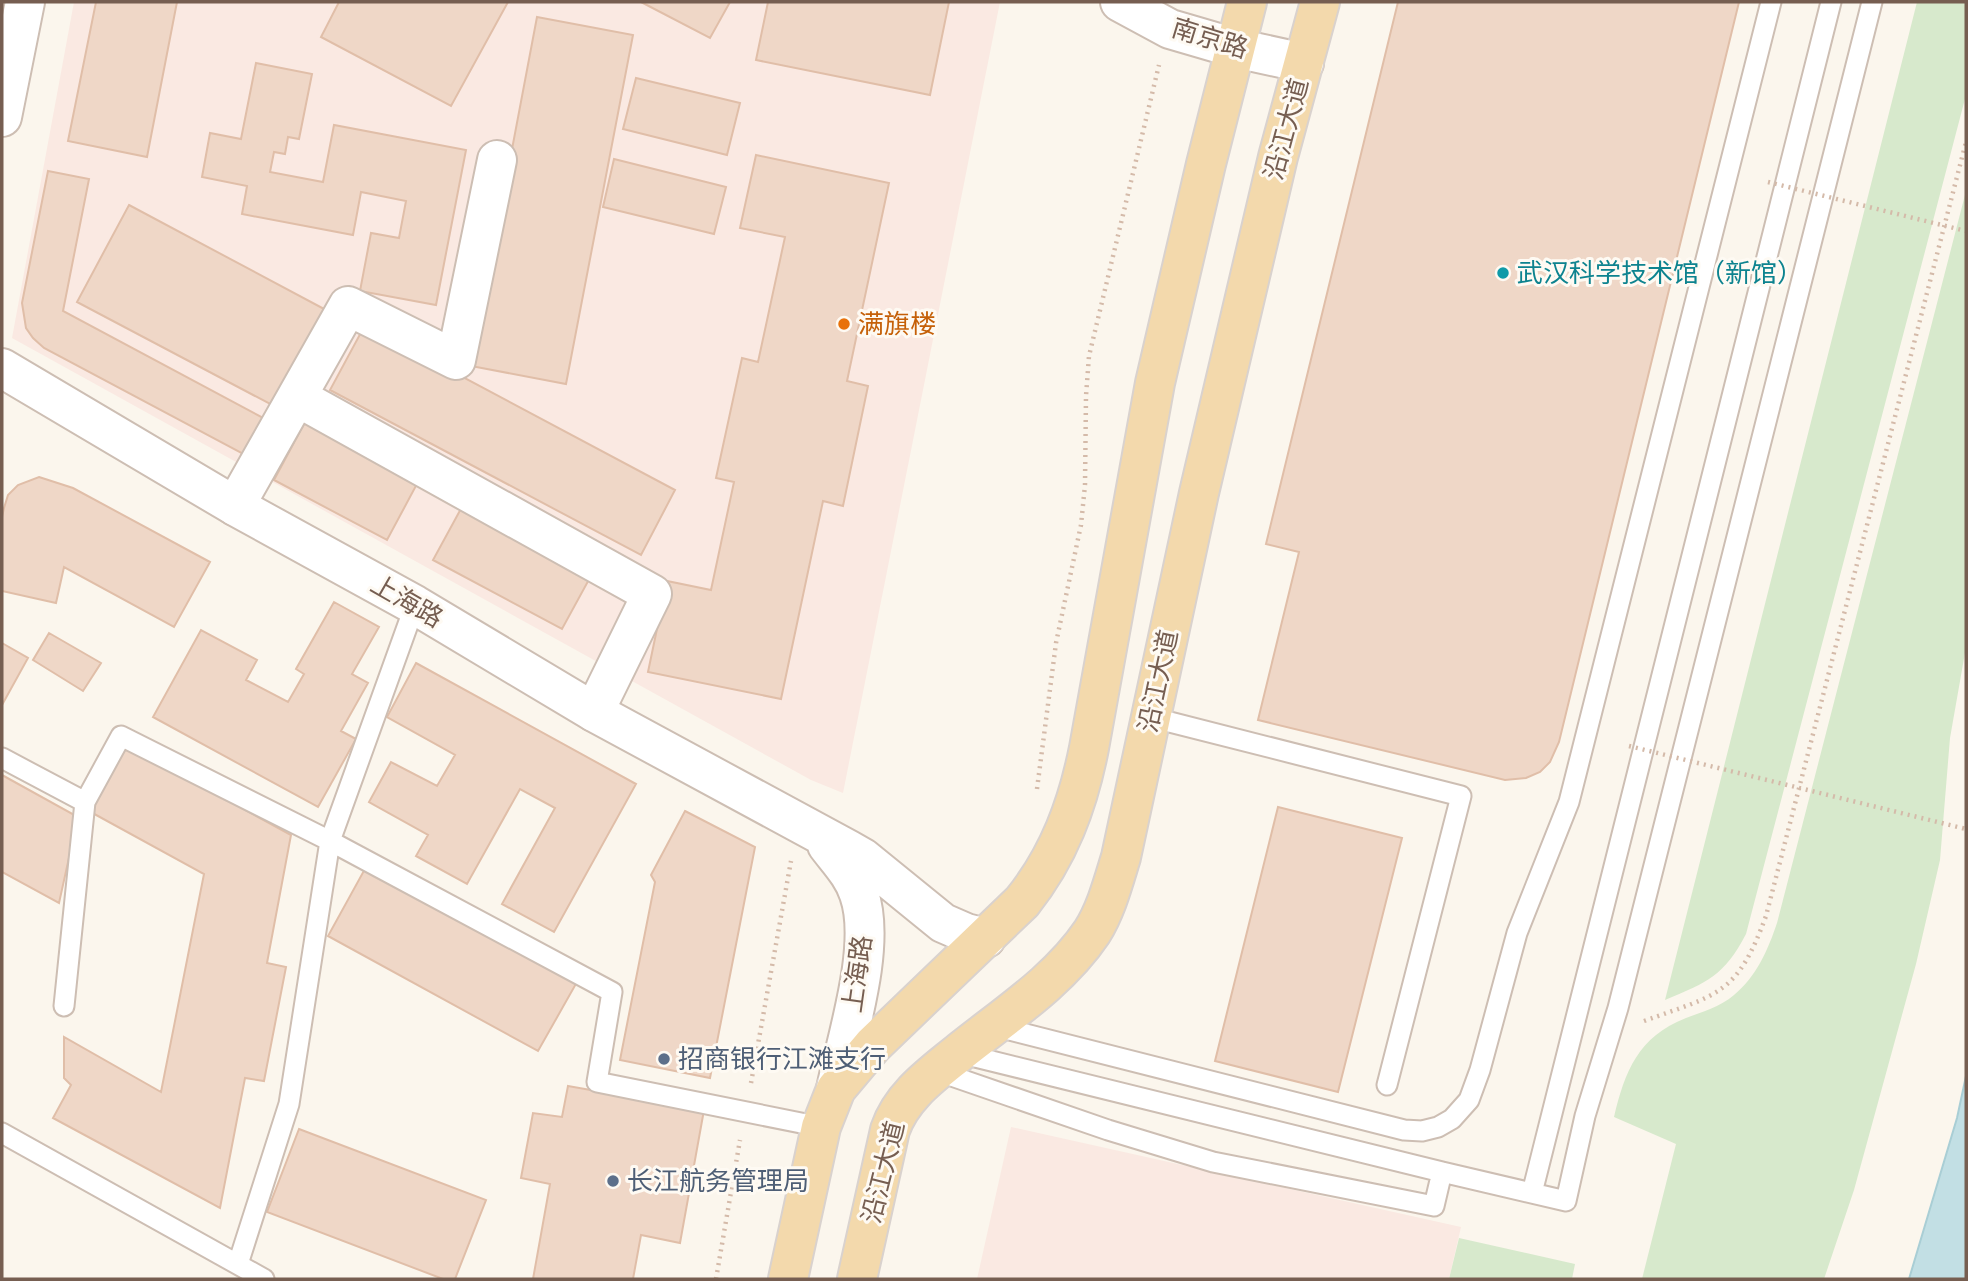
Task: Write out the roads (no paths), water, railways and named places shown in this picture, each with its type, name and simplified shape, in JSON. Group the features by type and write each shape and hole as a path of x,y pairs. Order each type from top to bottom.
{"main road":[{"name":"沿江大道","path":"788,1279 821,1127 836,1089 873,1045 1022,902 1048,865 1069,821 1083,780 1155,383 1247,2"},
{"name":"沿江大道","path":"857,1279 894,1118 904,1101 1054,976 1093,931 1109,898 1121,857 1199,493 1278,157 1320,2"}],"street":[{"path":"2,117 25,2"},
{"name":"南京路","path":"1120,2 1170,29 1236,48 1304,63"},
{"path":"235,506 348,306 456,359 497,160"},
{"name":"上海路","path":"2,368 235,506 415,605 594,712 863,858 943,923 986,938"},
{"path":"297,397 652,594 594,712"},
{"name":"上海路","path":"808,827 850,874 859,894 866,929 863,965 836,1089"}],"lane":[{"path":"993,1026 1404,1130 1422,1131 1438,1127 1462,1110 1469,1100 1480,1070 1517,933 1569,802 1770,2"},
{"path":"1532,1193 1831,2"},
{"path":"948,1062 1566,1201 1585,1116 1610,1034 1872,2"},
{"path":"238,1264 289,1104 330,841 415,605"},
{"path":"1150,717 1461,796 1387,1085"},
{"path":"64,1006 85,802 121,736 330,841 612,992 597,1082 821,1127"},
{"path":"2,758 85,802"},
{"path":"948,1062 1108,1130 1226,1165 1434,1206 1442,1172"},
{"path":"2,1133 264,1279"}],"water":[{"path":"1966,1076 1966,1279 1909,1279 1957,1118"}],"place":[{"name":"武汉科学技术馆（新馆）","path":"1503,273"},
{"name":"满旗楼","path":"844,324"},
{"name":"招商银行江滩支行","path":"664,1059"},
{"name":"长江航务管理局","path":"613,1181"}]}
